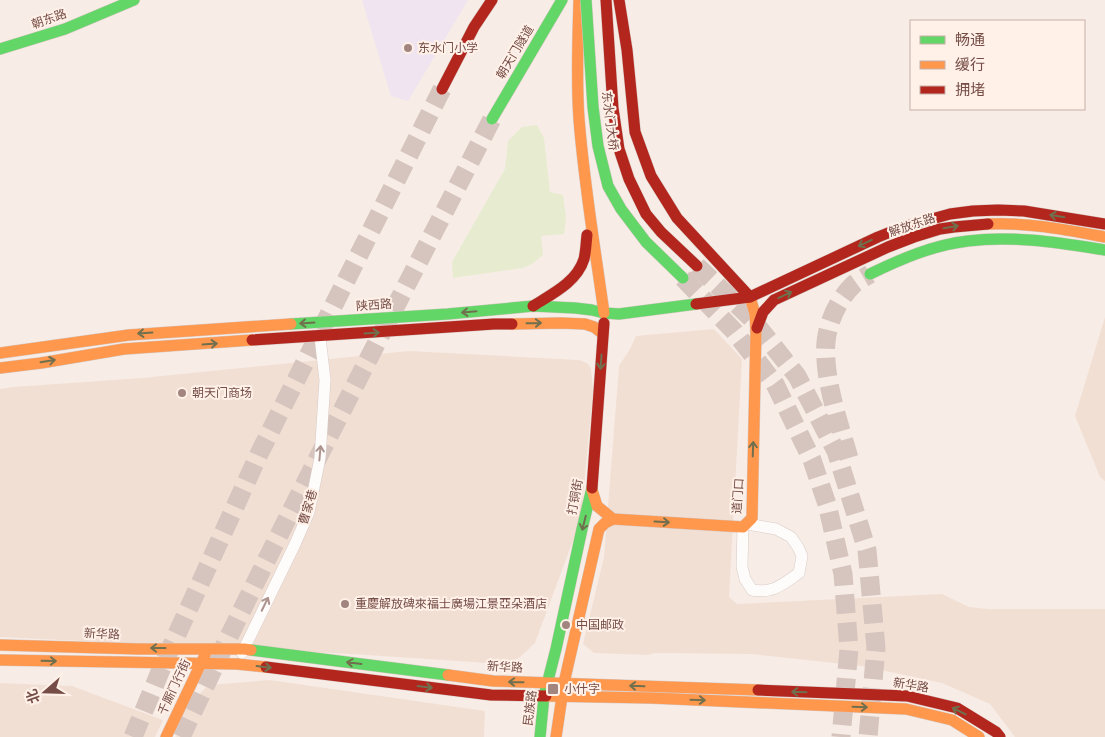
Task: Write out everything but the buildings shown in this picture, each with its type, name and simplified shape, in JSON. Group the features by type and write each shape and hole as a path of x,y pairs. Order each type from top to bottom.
{"main road":[{"name":"朝东路","path":"0,49 66,29 134,0"},
{"path":"442,89 474,27 492,0"},
{"name":"朝天门隧道","path":"492,119 562,0"},
{"path":"533,306 561,289 573,277 583,261 586,249 589,206 579,118 579,0"},
{"name":"东水门大桥","path":"586,0 593,107 598,146 608,186 621,209 646,242 683,278"},
{"name":"东水门大桥","path":"606,0 613,108 619,149 629,180 646,214 661,232 697,266"},
{"path":"619,0 627,50 635,132 651,176 677,218 750,297"},
{"name":"打铜街","path":"547,682 592,490 604,313 589,206"},
{"name":"解放东路","path":"750,297 878,237 911,224 950,214 973,211 1024,211 1105,224"},
{"name":"解放东路","path":"756,331 763,310 774,300 882,250 931,232 974,224 1000,224 1042,226 1105,237"},
{"path":"870,274 892,262 932,248 977,240 1001,238 1105,250"},
{"name":"陕西路","path":"0,353 129,334 448,314 533,306 575,308 619,314 750,297"},
{"name":"道门口","path":"613,519 745,525 752,518 756,331 755,314 750,297"},
{"path":"0,368 124,349 494,324 561,322 585,324 594,327 603,334"},
{"path":"592,490 597,506 613,519"},
{"path":"556,737 564,683 599,529 605,522 613,519"},
{"name":"新华路","path":"0,645 139,649 244,649 493,681 907,696 957,708 996,732 1000,737"},
{"name":"千厮门行街","path":"166,737 208,648"},
{"name":"新华路","path":"0,660 237,664 491,695 651,698 906,708 952,720 979,737"},
{"name":"民族路","path":"540,737 547,682"}],"street":[{"name":"曹家巷","path":"237,664 309,512 320,458 325,380 320,337"},
{"path":"745,525 776,529 791,538 802,556 799,573 778,588 762,592 752,590 745,579 742,567 745,525"}],"shaded area":[{"name":"东水门小学","path":"362,0 468,0 408,101 391,96"},
{"path":"1105,317 1105,481 1100,477 1075,416"},
{"path":"714,329 742,359 729,597 737,604 942,594 969,607 988,609 1105,609 1105,737 1015,737 990,704 942,683 862,666 750,654 655,653 648,655 594,653 583,644 604,557 619,366 636,336"},
{"path":"409,351 579,360 587,363 591,368 593,390 581,519 535,643 519,658 503,664 351,654 0,637 0,389 142,378"},
{"path":"270,680 485,711 484,737 176,737 184,711 208,685"},
{"path":"0,683 72,686 163,720 155,737 0,737"}],"green space":[{"path":"537,125 544,138 550,192 563,195 566,218 564,234 541,236 543,255 532,264 523,268 453,278 452,262 505,169 508,141 522,127"}],"tunnel":[{"path":"133,737 162,667 259,454 442,89"},
{"path":"181,737 295,504 492,119"},
{"path":"697,266 751,318 797,376 836,451 867,550 876,648 868,737"},
{"path":"849,458 829,385 826,342 829,326 839,303 854,284 870,274"},
{"path":"683,278 734,331 775,384 812,460 827,504 843,574 849,649 841,737"}],"traffic: fast":[{"path":"0,49 65,29 134,0"},
{"path":"492,119 562,0"},
{"path":"586,0 593,107 598,146 608,186 621,209 646,242 683,278"},
{"path":"870,274 917,253 955,243 985,239 1054,242 1105,250"},
{"path":"291,324 448,314 533,306 575,308 619,314 696,304"},
{"path":"540,737 544,696 592,488"},
{"path":"251,650 448,675"}],"traffic: slow":[{"path":"579,0 577,74 579,119 604,313"},
{"path":"988,224 1032,225 1105,237"},
{"path":"592,490 597,506 613,519 743,527 752,518 756,331 755,314 750,297"},
{"path":"0,353 129,335 291,324"},
{"path":"512,324 585,324 594,327 603,334"},
{"path":"0,368 124,349 252,340"},
{"path":"556,737 564,683 599,529 613,519"},
{"path":"0,645 251,650"},
{"path":"166,737 205,655"},
{"path":"0,660 237,664 266,667"},
{"path":"448,675 493,681 758,690"},
{"path":"546,696 651,698 906,709 952,720 979,737"}],"traffic: jam":[{"path":"442,89 474,27 492,0"},
{"path":"606,0 613,108 619,149 629,179 646,214 661,232 697,266"},
{"path":"619,0 627,50 635,132 651,176 677,218 750,297"},
{"path":"696,304 750,297 878,237 903,227 950,214 973,211 1024,211 1105,224"},
{"path":"757,328 763,312 774,300 888,247 940,229 988,224"},
{"path":"533,306 563,287 576,274 584,259 587,235"},
{"path":"592,488 604,323"},
{"path":"252,340 512,324"},
{"path":"266,667 491,695 546,696"},
{"path":"758,690 907,696 957,708 996,732 1000,737"}],"place":[{"name":"东水门小学","path":"408,48"},
{"name":"朝天门商场","path":"182,393"},
{"name":"重慶解放碑來福士廣場江景亞朵酒店","path":"345,604"},
{"name":"中国邮政","path":"566,625"},
{"name":"小什字","path":"553,689"}]}
